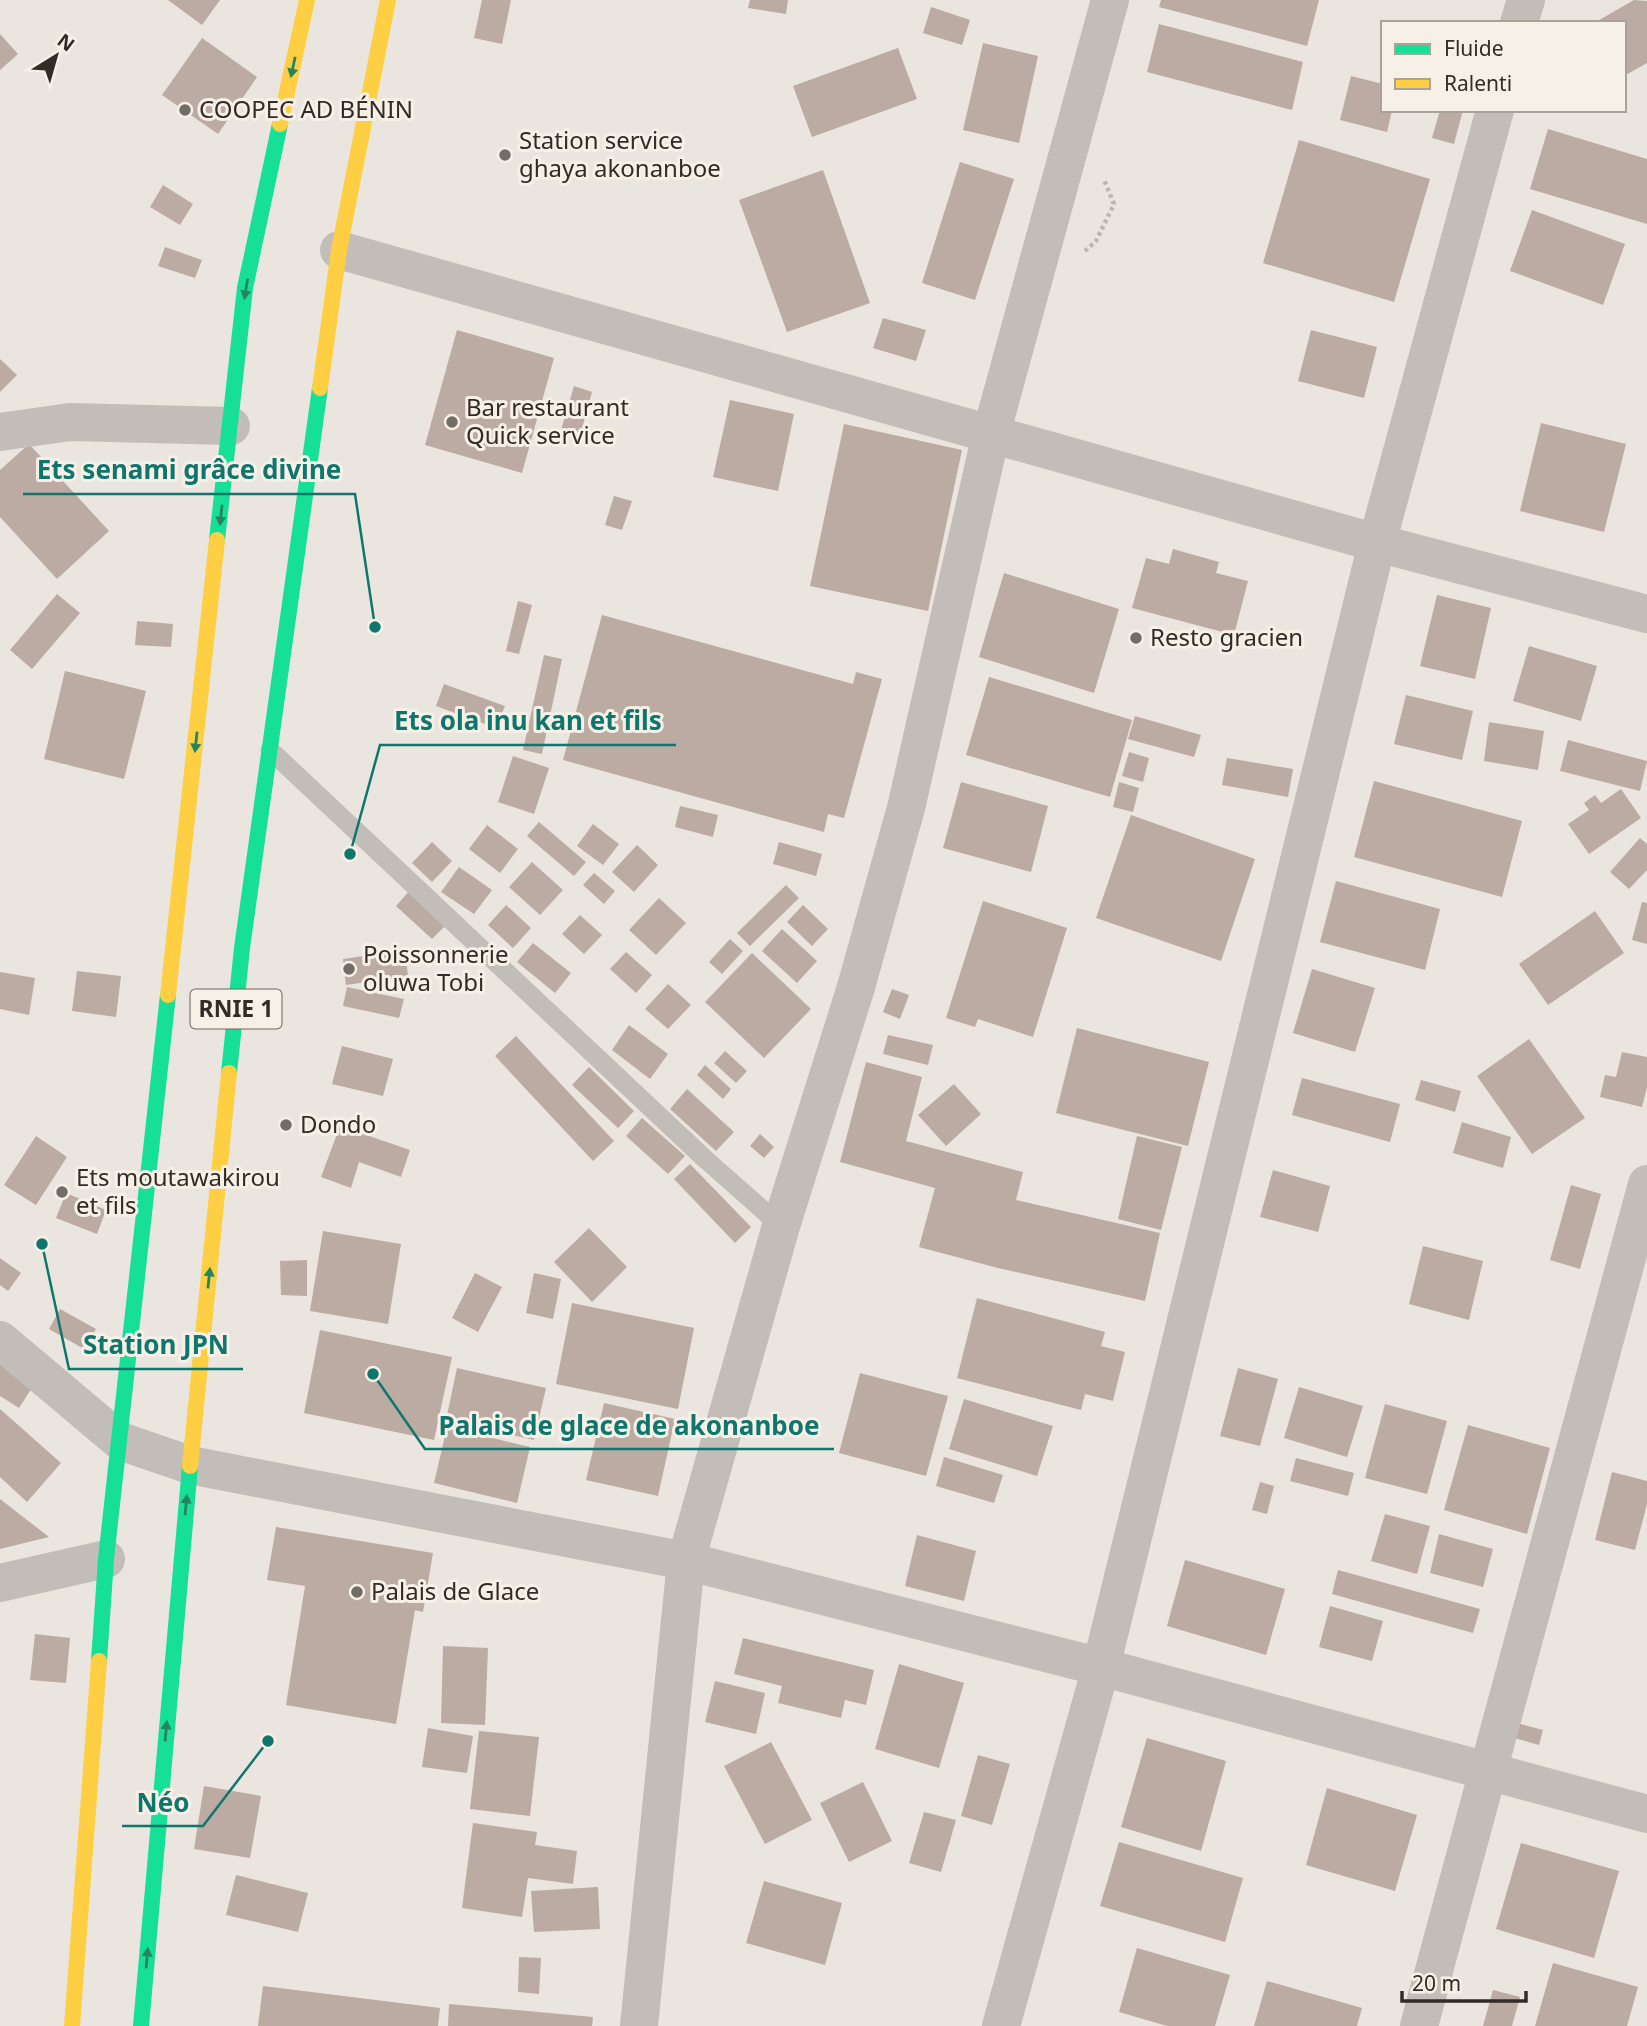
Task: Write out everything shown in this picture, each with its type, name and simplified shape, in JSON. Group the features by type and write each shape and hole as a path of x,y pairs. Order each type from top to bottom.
{"highway":[{"name":"RNIE 1","path":"72,2026 106,1559 245,288 307,0"},
{"name":"RNIE 1","path":"141,2026 190,1465 242,947 339,250 388,0"}],"street":[{"path":"639,2026 687,1561 781,1226 856,987 906,808 991,434 1110,0"},
{"path":"1520,21 1526,0"},
{"path":"1002,2026 1101,1667 1377,542 1495,112"},
{"path":"339,250 1377,542 1647,614"},
{"path":"0,432 70,422 231,426"},
{"path":"1419,2026 1647,1184"},
{"path":"0,1340 120,1440 190,1465 687,1561 1101,1667 1647,1814"},
{"path":"0,1583 106,1559"}],"lane":[{"path":"270,750 704,1158 781,1226"}],"building":[{"path":"168,0 220,0 202,25"},
{"path":"482,0 511,0 502,44 474,38"},
{"path":"750,0 788,0 786,14 748,8"},
{"path":"1161,0 1319,0 1307,46 1159,7"},
{"path":"1634,0 1647,1 1647,63 1626,75 1626,21 1597,21"},
{"path":"931,7 970,20 962,45 923,33"},
{"path":"1159,24 1303,62 1292,110 1147,72"},
{"path":"0,34 18,54 0,70"},
{"path":"202,38 257,77 218,134 162,95"},
{"path":"983,43 1038,56 1019,143 963,130"},
{"path":"898,48 917,99 812,137 793,86"},
{"path":"1351,76 1381,84 1381,112 1392,112 1387,132 1340,120"},
{"path":"1439,112 1462,112 1454,144 1432,138"},
{"path":"1548,129 1647,159 1647,224 1530,189"},
{"path":"1299,140 1430,179 1394,302 1263,263"},
{"path":"960,162 1014,179 975,300 922,283"},
{"path":"823,170 870,303 787,332 739,200"},
{"path":"163,185 193,204 180,225 150,207"},
{"path":"1532,210 1625,244 1603,305 1510,271"},
{"path":"165,247 202,260 195,278 158,266"},
{"path":"883,318 926,330 916,361 873,348"},
{"path":"457,330 554,358 522,473 425,445"},
{"path":"1311,330 1377,347 1364,398 1298,381"},
{"path":"0,359 17,375 0,392"},
{"path":"574,386 592,392 580,436 561,430"},
{"path":"730,400 794,414 778,491 713,477"},
{"path":"1541,423 1626,444 1604,532 1520,511"},
{"path":"844,424 962,450 928,611 810,586"},
{"path":"29,444 109,531 57,579 0,517 0,470"},
{"path":"614,496 632,501 622,530 605,525"},
{"path":"1173,549 1219,562 1216,573 1248,581 1234,635 1132,608 1146,558 1169,564"},
{"path":"1004,573 1119,609 1094,693 979,657"},
{"path":"57,594 80,613 32,669 10,650"},
{"path":"1437,595 1491,608 1475,679 1420,666"},
{"path":"518,601 532,605 519,654 506,651"},
{"path":"602,615 853,684 856,672 882,679 844,818 828,814 824,832 563,760"},
{"path":"137,621 173,624 171,647 135,645"},
{"path":"1529,646 1597,666 1581,721 1513,701"},
{"path":"544,655 562,659 542,754 523,750"},
{"path":"65,671 146,691 124,779 44,759"},
{"path":"989,677 1132,720 1110,797 966,755"},
{"path":"444,684 505,706 496,728 436,706"},
{"path":"1406,695 1473,711 1462,760 1394,744"},
{"path":"1135,716 1201,735 1194,757 1128,739"},
{"path":"1489,722 1544,731 1538,770 1484,761"},
{"path":"1568,740 1647,761 1640,791 1560,771"},
{"path":"1129,752 1149,758 1143,782 1122,776"},
{"path":"513,756 549,768 534,814 498,802"},
{"path":"1227,758 1293,769 1288,797 1222,785"},
{"path":"1374,781 1522,821 1502,897 1354,857"},
{"path":"961,782 1048,806 1031,872 943,848"},
{"path":"1119,782 1139,788 1133,812 1113,807"},
{"path":"1621,789 1641,818 1589,854 1568,824 1589,810 1584,803 1595,795 1601,803"},
{"path":"680,806 718,815 713,837 675,827"},
{"path":"1131,815 1255,859 1221,961 1096,918"},
{"path":"539,822 586,862 574,876 527,836"},
{"path":"593,824 619,844 603,865 577,846"},
{"path":"487,825 518,849 500,873 469,849"},
{"path":"1640,838 1647,844 1647,870 1629,889 1610,872"},
{"path":"432,842 452,861 432,882 412,863"},
{"path":"779,842 822,854 816,876 773,864"},
{"path":"637,845 658,865 634,892 612,872"},
{"path":"532,862 563,890 540,915 509,887"},
{"path":"459,867 492,890 474,914 441,892"},
{"path":"594,873 615,891 604,904 583,885"},
{"path":"1336,881 1440,909 1425,970 1320,942"},
{"path":"786,885 799,898 750,946 737,933"},
{"path":"411,889 448,923 432,939 396,906"},
{"path":"659,898 686,923 656,955 629,930"},
{"path":"983,901 1067,928 1033,1037 978,1019 975,1027 946,1018"},
{"path":"1642,902 1647,903 1647,944 1632,940"},
{"path":"506,905 531,928 513,948 488,925"},
{"path":"803,905 828,929 812,946 787,922"},
{"path":"1595,911 1624,953 1548,1005 1519,964"},
{"path":"580,915 602,935 584,954 562,934"},
{"path":"782,929 817,961 797,983 762,951"},
{"path":"730,939 743,951 722,974 709,962"},
{"path":"533,943 571,973 555,993 517,962"},
{"path":"405,950 408,976 346,985 343,959"},
{"path":"626,952 652,975 636,993 610,969"},
{"path":"752,953 811,1009 764,1058 705,1002"},
{"path":"1312,969 1375,988 1355,1052 1293,1033"},
{"path":"77,971 121,976 116,1017 72,1011"},
{"path":"0,972 35,978 29,1015 0,1009"},
{"path":"668,984 691,1005 668,1029 645,1009"},
{"path":"347,987 404,999 399,1018 343,1006"},
{"path":"892,989 909,995 900,1019 883,1012"},
{"path":"629,1025 668,1054 650,1079 612,1050"},
{"path":"1077,1028 1209,1062 1188,1146 1056,1113"},
{"path":"888,1035 933,1045 928,1065 883,1054"},
{"path":"516,1036 614,1141 593,1161 495,1056"},
{"path":"1529,1039 1585,1118 1532,1154 1477,1076"},
{"path":"342,1046 393,1059 383,1096 332,1084"},
{"path":"725,1051 747,1071 736,1083 714,1063"},
{"path":"1622,1052 1647,1057 1647,1087 1642,1107 1600,1097 1605,1075 1616,1077"},
{"path":"866,1062 922,1077 906,1141 1023,1172 1016,1200 1160,1233 1145,1301 919,1247 935,1188 840,1162"},
{"path":"705,1065 731,1089 723,1099 697,1075"},
{"path":"589,1067 634,1111 618,1128 572,1085"},
{"path":"1302,1078 1400,1104 1390,1142 1292,1115"},
{"path":"1421,1080 1461,1091 1455,1112 1415,1100"},
{"path":"954,1084 981,1114 946,1146 918,1115"},
{"path":"687,1089 734,1132 716,1151 670,1109"},
{"path":"642,1118 685,1156 668,1174 626,1136"},
{"path":"1462,1122 1511,1137 1503,1168 1453,1153"},
{"path":"340,1126 410,1150 401,1177 359,1162 351,1188 321,1177"},
{"path":"760,1134 774,1147 764,1158 750,1146"},
{"path":"36,1136 67,1157 36,1205 4,1185"},
{"path":"1137,1136 1182,1147 1161,1230 1118,1219"},
{"path":"690,1164 751,1227 735,1243 674,1179"},
{"path":"1273,1170 1330,1186 1318,1232 1260,1217"},
{"path":"1571,1185 1601,1194 1580,1269 1550,1260"},
{"path":"66,1193 106,1210 97,1234 56,1218"},
{"path":"589,1228 627,1267 592,1302 554,1262"},
{"path":"323,1231 401,1244 388,1324 310,1311"},
{"path":"1423,1246 1483,1261 1469,1320 1409,1304"},
{"path":"0,1258 21,1273 8,1291 0,1285"},
{"path":"307,1260 307,1296 281,1295 280,1261"},
{"path":"475,1273 502,1287 478,1332 452,1318"},
{"path":"534,1273 561,1279 553,1319 526,1313"},
{"path":"977,1298 1105,1332 1101,1346 1125,1352 1113,1401 1085,1394 1081,1410 957,1378"},
{"path":"572,1303 694,1328 678,1409 556,1384"},
{"path":"60,1309 96,1329 84,1349 49,1329"},
{"path":"320,1330 452,1357 434,1440 304,1413"},
{"path":"0,1364 35,1383 19,1408 0,1396"},
{"path":"457,1368 546,1388 534,1440 446,1420"},
{"path":"1238,1368 1278,1379 1260,1446 1220,1436"},
{"path":"860,1373 948,1396 926,1476 839,1453"},
{"path":"1299,1387 1363,1406 1347,1457 1284,1438"},
{"path":"964,1399 1053,1426 1037,1476 949,1449"},
{"path":"604,1403 675,1419 658,1496 586,1480"},
{"path":"1385,1404 1447,1421 1427,1494 1365,1478"},
{"path":"0,1409 61,1463 27,1502 0,1477"},
{"path":"1468,1425 1550,1448 1527,1534 1444,1510"},
{"path":"447,1427 530,1447 517,1503 434,1483"},
{"path":"944,1457 1003,1475 994,1503 936,1486"},
{"path":"1296,1458 1354,1473 1348,1496 1290,1481"},
{"path":"1612,1472 1647,1481 1647,1504 1635,1550 1595,1540"},
{"path":"1260,1482 1274,1486 1267,1514 1252,1510"},
{"path":"0,1499 49,1537 0,1549"},
{"path":"1385,1514 1430,1526 1417,1574 1371,1561"},
{"path":"276,1527 433,1553 423,1612 415,1610 396,1724 286,1705 305,1586 267,1580"},
{"path":"1439,1534 1493,1549 1483,1587 1430,1573"},
{"path":"917,1535 976,1551 964,1601 905,1586"},
{"path":"1185,1560 1285,1589 1266,1655 1167,1626"},
{"path":"1338,1570 1480,1609 1473,1633 1332,1594"},
{"path":"1330,1606 1383,1621 1372,1661 1319,1647"},
{"path":"35,1634 70,1638 66,1683 30,1680"},
{"path":"743,1638 874,1670 866,1705 845,1700 841,1718 778,1703 782,1686 734,1674"},
{"path":"443,1646 488,1648 485,1725 441,1723"},
{"path":"899,1664 964,1683 939,1768 875,1749"},
{"path":"715,1681 765,1693 756,1734 705,1722"},
{"path":"1517,1723 1543,1730 1539,1745 1514,1738"},
{"path":"428,1728 473,1736 467,1773 422,1767"},
{"path":"479,1731 539,1737 530,1816 470,1809"},
{"path":"1147,1738 1226,1761 1201,1851 1121,1827"},
{"path":"771,1742 812,1820 765,1844 724,1766"},
{"path":"978,1755 1010,1764 992,1825 961,1816"},
{"path":"863,1782 892,1841 849,1862 820,1803"},
{"path":"204,1786 261,1796 250,1858 194,1849"},
{"path":"1327,1788 1417,1815 1395,1891 1306,1865"},
{"path":"924,1812 956,1820 941,1872 909,1863"},
{"path":"473,1823 537,1832 535,1845 577,1851 573,1884 528,1878 522,1917 462,1908"},
{"path":"1119,1842 1243,1878 1225,1942 1100,1906"},
{"path":"1521,1843 1619,1871 1594,1958 1496,1929"},
{"path":"236,1875 308,1893 298,1932 226,1915"},
{"path":"764,1881 842,1903 825,1965 746,1943"},
{"path":"598,1887 600,1929 534,1932 531,1891"},
{"path":"1137,1948 1230,1975 1215,2026 1167,2026 1119,2012"},
{"path":"519,1957 541,1958 539,1994 518,1992"},
{"path":"1553,1963 1638,1987 1627,2026 1535,2026"},
{"path":"1267,1981 1362,2008 1357,2026 1254,2026"},
{"path":"263,1986 440,2008 438,2026 258,2026"},
{"path":"1493,1990 1520,1997 1512,2026 1483,2026"},
{"path":"449,2004 593,2017 592,2026 448,2026"}],"traffic: fast":[{"path":"217,540 245,288 280,124"},
{"path":"229,1073 242,948 320,388"},
{"path":"99,1661 106,1559 168,995"},
{"path":"141,2026 190,1466"}],"traffic: slow":[{"path":"280,124 307,0"},
{"path":"320,388 339,250 388,0"},
{"path":"168,995 217,540"},
{"path":"190,1466 229,1073"},
{"path":"72,2026 99,1661"}],"place":[{"name":"COOPEC AD BÉNIN","path":"185,110"},
{"name":"Station service ghaya akonanboe","path":"505,155"},
{"name":"Bar restaurant Quick service","path":"452,422"},
{"name":"Ets senami grâce divine","path":"375,627"},
{"name":"Resto gracien","path":"1136,638"},
{"name":"Ets ola inu kan et fils","path":"350,854"},
{"name":"Poissonnerie oluwa Tobi","path":"349,969"},
{"name":"Dondo","path":"286,1125"},
{"name":"Ets moutawakirou et fils","path":"62,1192"},
{"name":"Station JPN","path":"42,1244"},
{"name":"Palais de glace de akonanboe","path":"373,1374"},
{"name":"Palais de Glace","path":"357,1592"},
{"name":"Néo","path":"268,1741"}]}
